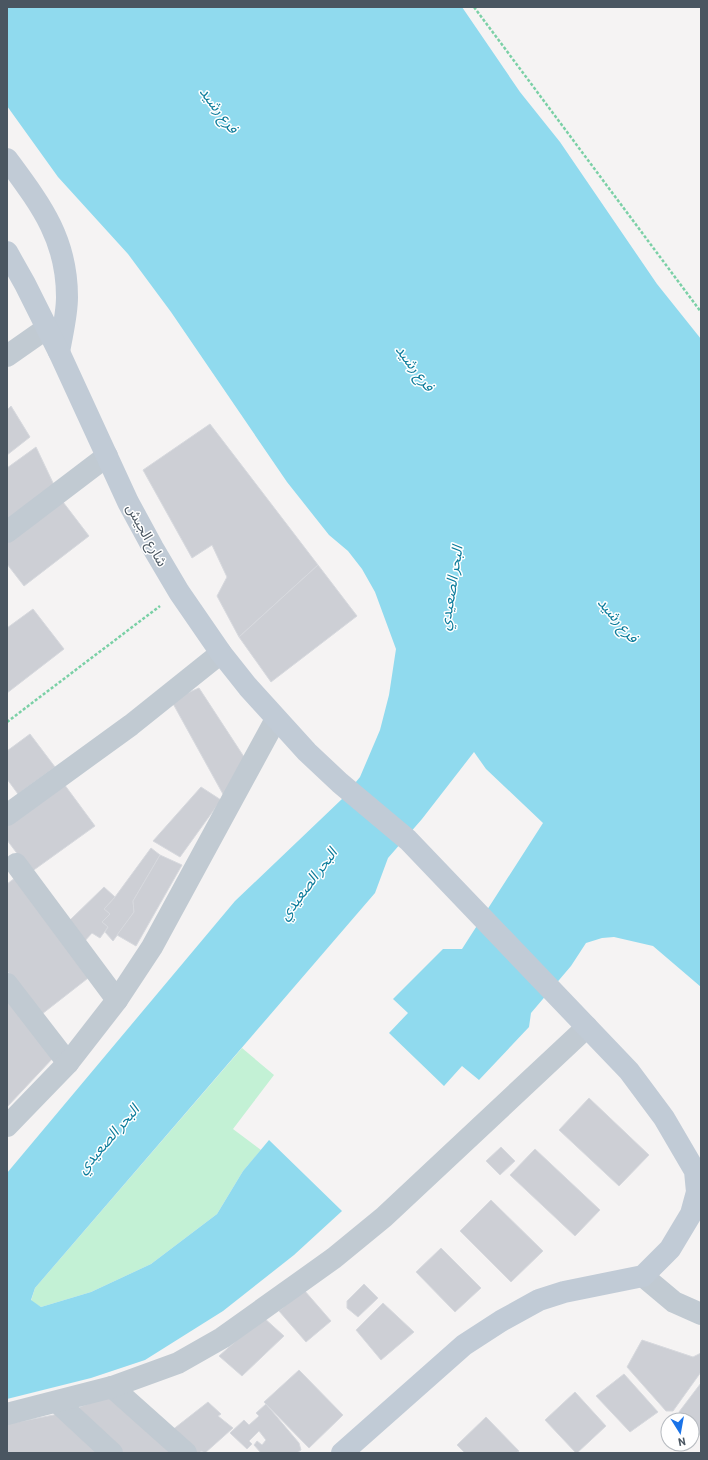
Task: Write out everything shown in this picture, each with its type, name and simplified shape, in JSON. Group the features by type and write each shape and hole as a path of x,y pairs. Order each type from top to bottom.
{"main road":[{"path":"7,159 34,196 49,220 60,247 65,272 67,298 59,352"},
{"name":"شارع الجيش","path":"7,252 25,284 59,352 132,509 179,592 221,653 248,687 307,752 340,783 408,840 580,1020 628,1071 664,1118 695,1171 697,1192 690,1214 670,1249 643,1276"},
{"path":"342,1453 464,1345 501,1321 539,1300 564,1292 643,1276"}],"street":[{"path":"7,356 47,328"},
{"path":"7,532 107,456"},
{"path":"7,815 131,726 221,653"},
{"path":"7,1126 68,1063 117,1000 152,947 276,719"},
{"path":"10,863 117,1000"},
{"path":"7,984 68,1063"},
{"path":"7,1414 112,1387 178,1363 206,1348 334,1258 384,1217 580,1020"},
{"path":"643,1276 674,1302 701,1314"},
{"path":"112,1387 186,1453"},
{"path":"57,1402 112,1453"}],"path":[{"path":"474,7 701,312"},
{"path":"7,722 179,592"}],"green space":[{"path":"242,1048 274,1075 233,1129 261,1150 243,1171 217,1214 151,1264 91,1292 41,1307 31,1301 35,1288"}],"water":[{"path":"7,7 462,7 520,92 560,142 657,284 701,339 701,987 653,946 614,937 602,938 586,943 571,966 531,1013 529,1027 479,1080 462,1066 444,1086 389,1033 408,1013 393,999 443,949 462,949 543,823 486,769 474,752 422,819 388,858 375,893 35,1288 31,1300 41,1307 91,1292 151,1264 217,1214 243,1171 269,1140 342,1211 294,1255 223,1311 145,1360 91,1378 7,1399 7,1173 235,901 342,799 360,777 380,730 389,695 396,649 375,592 362,569 348,551 329,535 287,482 171,312 128,254 58,177 7,106"}],"building":[{"path":"11,406 30,437 7,455 7,410"},
{"path":"210,424 318,565 239,637 217,596 227,577 212,545 192,558 143,470"},
{"path":"36,447 54,485 7,520 7,468"},
{"path":"60,498 89,536 24,586 7,564 7,539"},
{"path":"318,565 357,616 271,682 239,637"},
{"path":"33,609 64,649 7,693 7,628"},
{"path":"199,688 248,763 224,796 171,700"},
{"path":"30,734 55,767 18,794 7,779 7,751"},
{"path":"64,784 95,826 31,872 7,840 7,825"},
{"path":"201,787 221,800 180,857 153,841"},
{"path":"151,848 160,855 133,901 134,912 113,941 105,932 108,927 102,922 110,914 104,909 115,897"},
{"path":"160,855 182,865 136,946 117,935 134,912 133,901"},
{"path":"15,878 92,975 42,1014 7,971 7,884"},
{"path":"104,887 115,897 104,909 110,914 102,922 108,927 100,938 92,933 83,943 68,922"},
{"path":"7,993 53,1058 7,1107"},
{"path":"589,1098 649,1155 619,1186 559,1130"},
{"path":"501,1147 515,1161 500,1175 486,1161"},
{"path":"535,1149 600,1210 575,1236 510,1175"},
{"path":"491,1200 543,1251 511,1282 460,1231"},
{"path":"441,1248 481,1288 455,1312 416,1272"},
{"path":"364,1284 378,1298 358,1317 347,1308 347,1301"},
{"path":"304,1290 331,1321 306,1342 279,1311"},
{"path":"383,1303 414,1332 381,1360 356,1330"},
{"path":"263,1317 284,1336 242,1376 219,1356"},
{"path":"642,1340 693,1357 701,1353 701,1372 673,1411 666,1411 627,1367"},
{"path":"299,1370 343,1415 309,1448 264,1402"},
{"path":"624,1374 658,1412 630,1432 596,1396"},
{"path":"701,1383 701,1436 700,1412 679,1412"},
{"path":"575,1392 606,1426 577,1453 545,1420"},
{"path":"112,1394 176,1453 116,1453 70,1411"},
{"path":"208,1402 221,1414 218,1416 233,1428 205,1453 201,1451 200,1453 197,1453 171,1431"},
{"path":"266,1404 299,1443 301,1450 296,1453 261,1453 254,1445 257,1441 262,1445 266,1440 259,1431 249,1441 252,1444 247,1449 230,1433 244,1420 249,1425 259,1416 256,1413"},
{"path":"64,1413 105,1453 7,1453 7,1424"},
{"path":"486,1417 519,1451 516,1453 465,1453 457,1445"}],"water label":[{"name":"فرع رشيد","path":"219,110"},
{"name":"فرع رشيد","path":"415,368"},
{"name":"البحر الصعيدي","path":"451,588"},
{"name":"فرع رشيد","path":"618,620"},
{"name":"البحر الصعيدي","path":"308,884"},
{"name":"البحر الصعيدي","path":"108,1139"}]}
